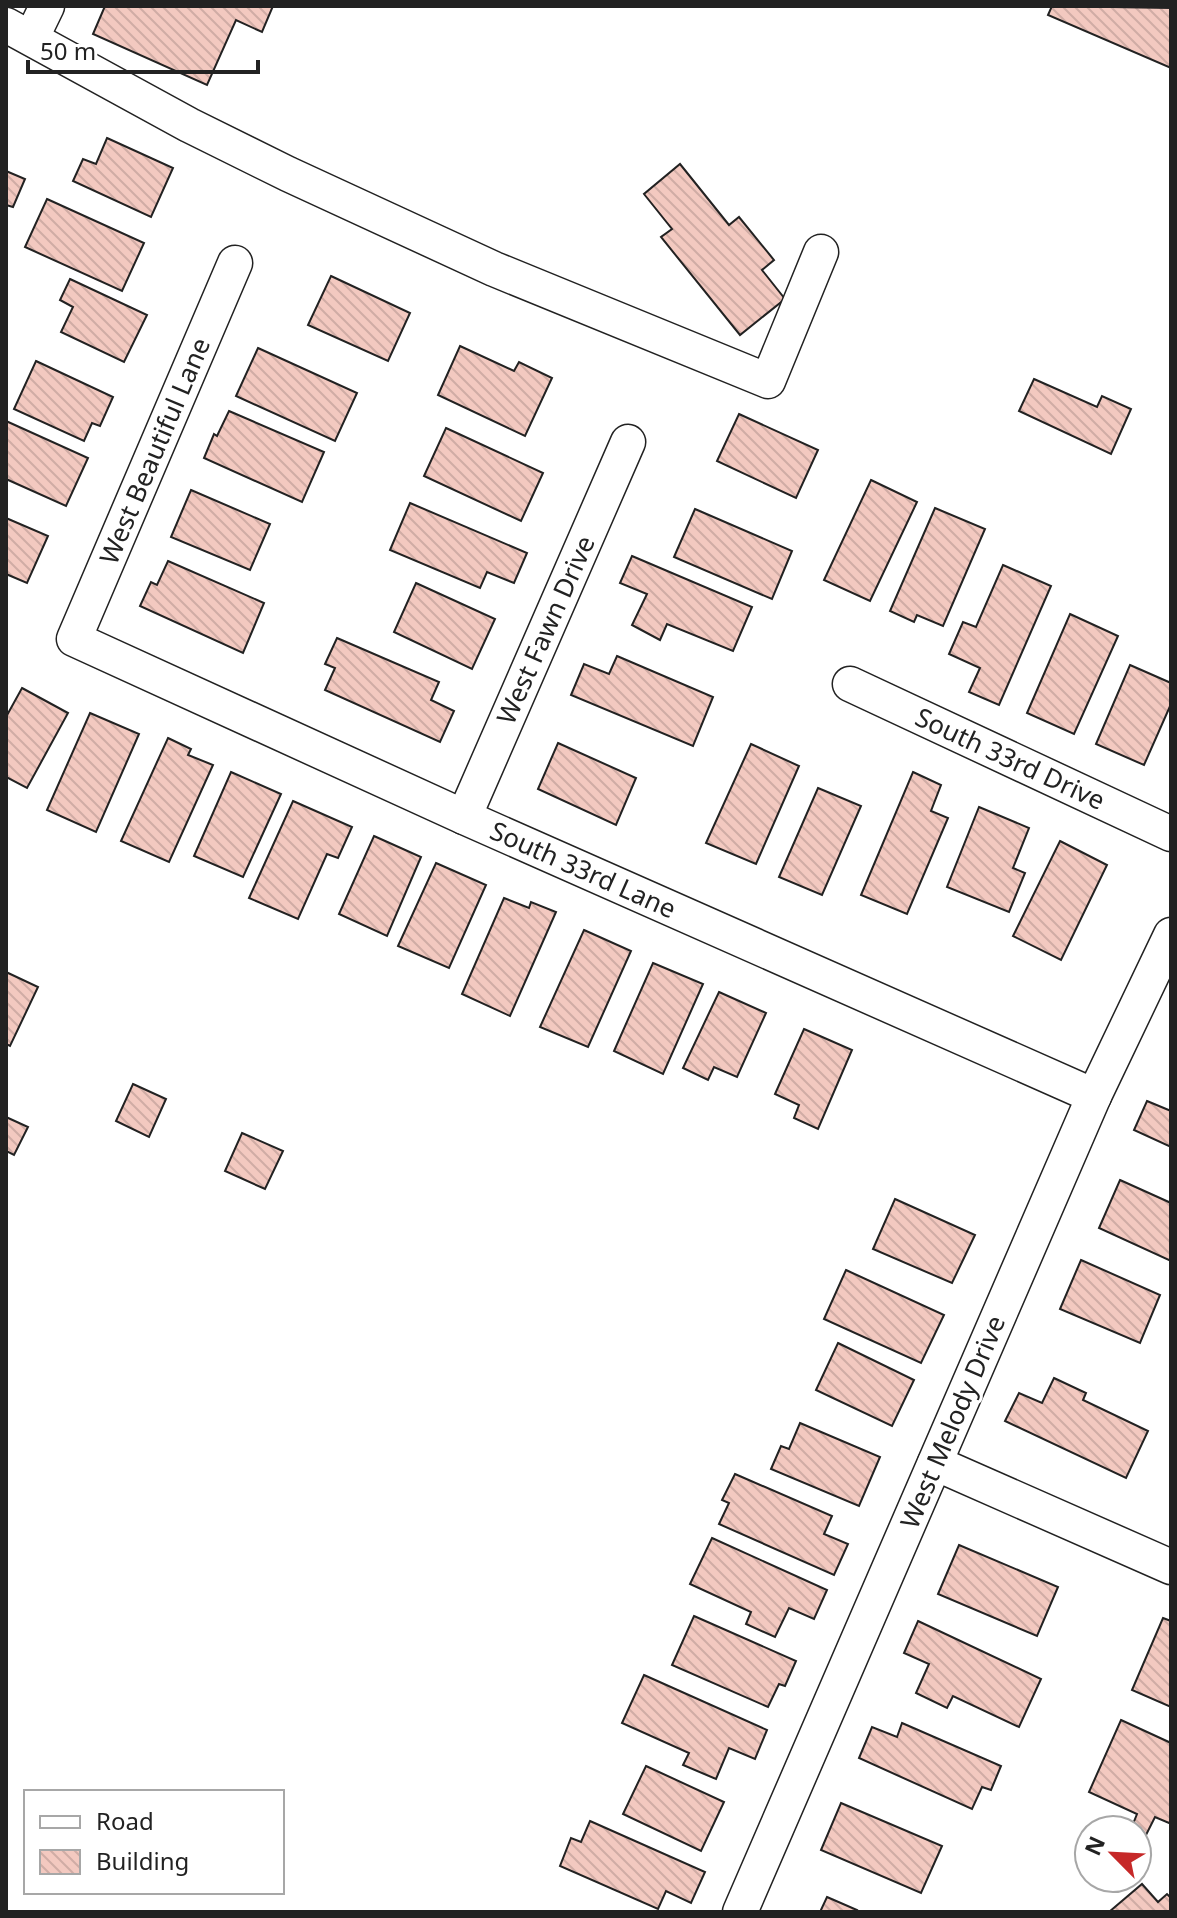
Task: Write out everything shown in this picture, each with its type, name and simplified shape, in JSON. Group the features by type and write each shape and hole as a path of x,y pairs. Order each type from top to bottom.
{"street":[{"path":"47,6 19,31 189,125 494,269 768,381 821,252"},
{"name":"West Beautiful Lane","path":"74,639 235,263"},
{"name":"West Fawn Drive","path":"464,817 628,442"},
{"name":"South 33rd Lane","path":"74,639 464,817 1094,1096"},
{"name":"South 33rd Drive","path":"850,684 1171,834"},
{"name":"West Melody Drive","path":"740,1912 1094,1096 1171,935"},
{"path":"935,1463 1171,1567"}],"building":[{"path":"105,6 273,6 262,32 236,20 207,85 93,34"},
{"path":"1052,6 1171,8 1171,68 1048,15"},
{"path":"107,138 173,168 151,217 73,181 83,159 96,164"},
{"path":"680,164 729,225 739,217 774,260 762,270 785,299 740,335 661,237 672,229 644,194"},
{"path":"6,171 25,179 13,207 6,205"},
{"path":"47,199 144,243 122,291 25,247"},
{"path":"331,276 410,313 388,361 308,325"},
{"path":"70,279 147,315 124,362 61,332 73,307 60,300"},
{"path":"460,346 514,371 519,362 552,378 525,436 438,395"},
{"path":"258,348 357,393 335,441 236,396"},
{"path":"36,361 113,397 100,426 92,423 84,441 14,409"},
{"path":"1034,379 1097,407 1102,396 1131,409 1111,454 1019,411"},
{"path":"229,411 324,452 302,502 204,458 214,434 217,436"},
{"path":"739,414 818,450 796,498 717,461"},
{"path":"6,421 88,458 66,506 6,479"},
{"path":"446,428 543,473 521,521 424,476"},
{"path":"871,480 917,502 870,601 824,580"},
{"path":"191,490 270,524 250,570 171,537"},
{"path":"410,503 527,553 514,583 487,572 480,588 390,550"},
{"path":"935,508 985,529 943,626 917,615 914,622 890,611"},
{"path":"695,509 792,551 772,599 674,557"},
{"path":"6,518 48,536 27,583 6,574"},
{"path":"632,556 752,607 733,651 667,624 660,640 632,625 647,594 620,583"},
{"path":"168,561 264,603 243,653 140,606 151,582 157,585"},
{"path":"1003,565 1051,586 999,705 969,692 980,668 949,654 963,622 976,627"},
{"path":"416,583 495,619 472,669 394,632"},
{"path":"1070,614 1118,636 1074,734 1027,713"},
{"path":"337,638 439,682 431,700 454,711 440,742 325,690 335,668 325,664"},
{"path":"617,656 713,697 693,746 571,695 584,664 609,674"},
{"path":"1130,665 1171,683 1171,704 1144,765 1096,744"},
{"path":"22,688 68,713 27,788 6,777 6,717"},
{"path":"90,713 139,734 96,832 47,810"},
{"path":"168,738 191,749 188,755 213,765 169,862 121,841"},
{"path":"558,743 636,778 616,825 538,789"},
{"path":"751,744 799,766 756,864 706,843"},
{"path":"231,772 281,794 243,877 194,856"},
{"path":"913,772 941,785 931,811 948,818 907,914 861,895"},
{"path":"818,788 861,806 822,895 779,877"},
{"path":"293,801 352,827 338,858 327,854 298,919 249,898"},
{"path":"979,807 1029,828 1013,868 1025,873 1009,912 947,887"},
{"path":"374,836 421,857 387,936 339,914"},
{"path":"1060,841 1107,865 1061,960 1013,936"},
{"path":"436,863 486,885 449,968 398,946"},
{"path":"504,898 529,908 531,902 556,912 510,1016 462,994"},
{"path":"584,930 631,951 588,1047 540,1027"},
{"path":"653,963 703,984 663,1074 614,1051"},
{"path":"6,972 38,987 10,1046 6,1044"},
{"path":"719,992 766,1013 737,1077 714,1067 708,1080 683,1068"},
{"path":"804,1029 852,1050 818,1129 794,1118 799,1105 775,1094"},
{"path":"133,1084 166,1099 149,1137 116,1121"},
{"path":"1147,1101 1171,1111 1171,1147 1134,1130"},
{"path":"6,1117 28,1127 14,1155 6,1151"},
{"path":"242,1133 283,1151 265,1189 225,1171"},
{"path":"1120,1180 1171,1203 1171,1261 1099,1228"},
{"path":"895,1199 975,1235 952,1283 873,1249"},
{"path":"1081,1260 1160,1295 1140,1343 1060,1309"},
{"path":"846,1270 944,1315 921,1363 824,1319"},
{"path":"838,1343 914,1380 892,1426 816,1390"},
{"path":"1054,1378 1086,1393 1083,1400 1148,1431 1126,1478 1005,1421 1019,1393 1042,1403"},
{"path":"800,1423 880,1457 859,1506 771,1469 781,1446 789,1449"},
{"path":"735,1474 832,1516 824,1534 848,1544 834,1575 719,1524 729,1503 722,1500"},
{"path":"712,1538 827,1590 814,1619 789,1608 775,1637 746,1624 751,1612 690,1584"},
{"path":"959,1545 1058,1587 1037,1636 938,1594"},
{"path":"694,1616 796,1661 785,1686 779,1684 768,1707 672,1665"},
{"path":"1163,1618 1171,1621 1171,1707 1132,1690"},
{"path":"918,1621 1041,1679 1019,1727 953,1696 947,1708 916,1693 929,1664 904,1653"},
{"path":"644,1675 767,1730 755,1759 729,1748 716,1779 683,1765 689,1753 622,1723"},
{"path":"1121,1720 1171,1743 1169,1823 1155,1817 1153,1821 1153,1814 1137,1814 1089,1792"},
{"path":"902,1723 1001,1766 991,1790 982,1787 972,1809 859,1758 872,1727 897,1737"},
{"path":"646,1766 724,1802 701,1851 623,1814"},
{"path":"841,1803 942,1846 921,1893 821,1850"},
{"path":"590,1821 705,1872 691,1903 666,1891 658,1909 560,1866 571,1838 581,1842"},
{"path":"1130,1894 1151,1894 1158,1902 1167,1894 1171,1898 1171,1912 1109,1912"},
{"path":"827,1897 857,1910 820,1912"}]}
